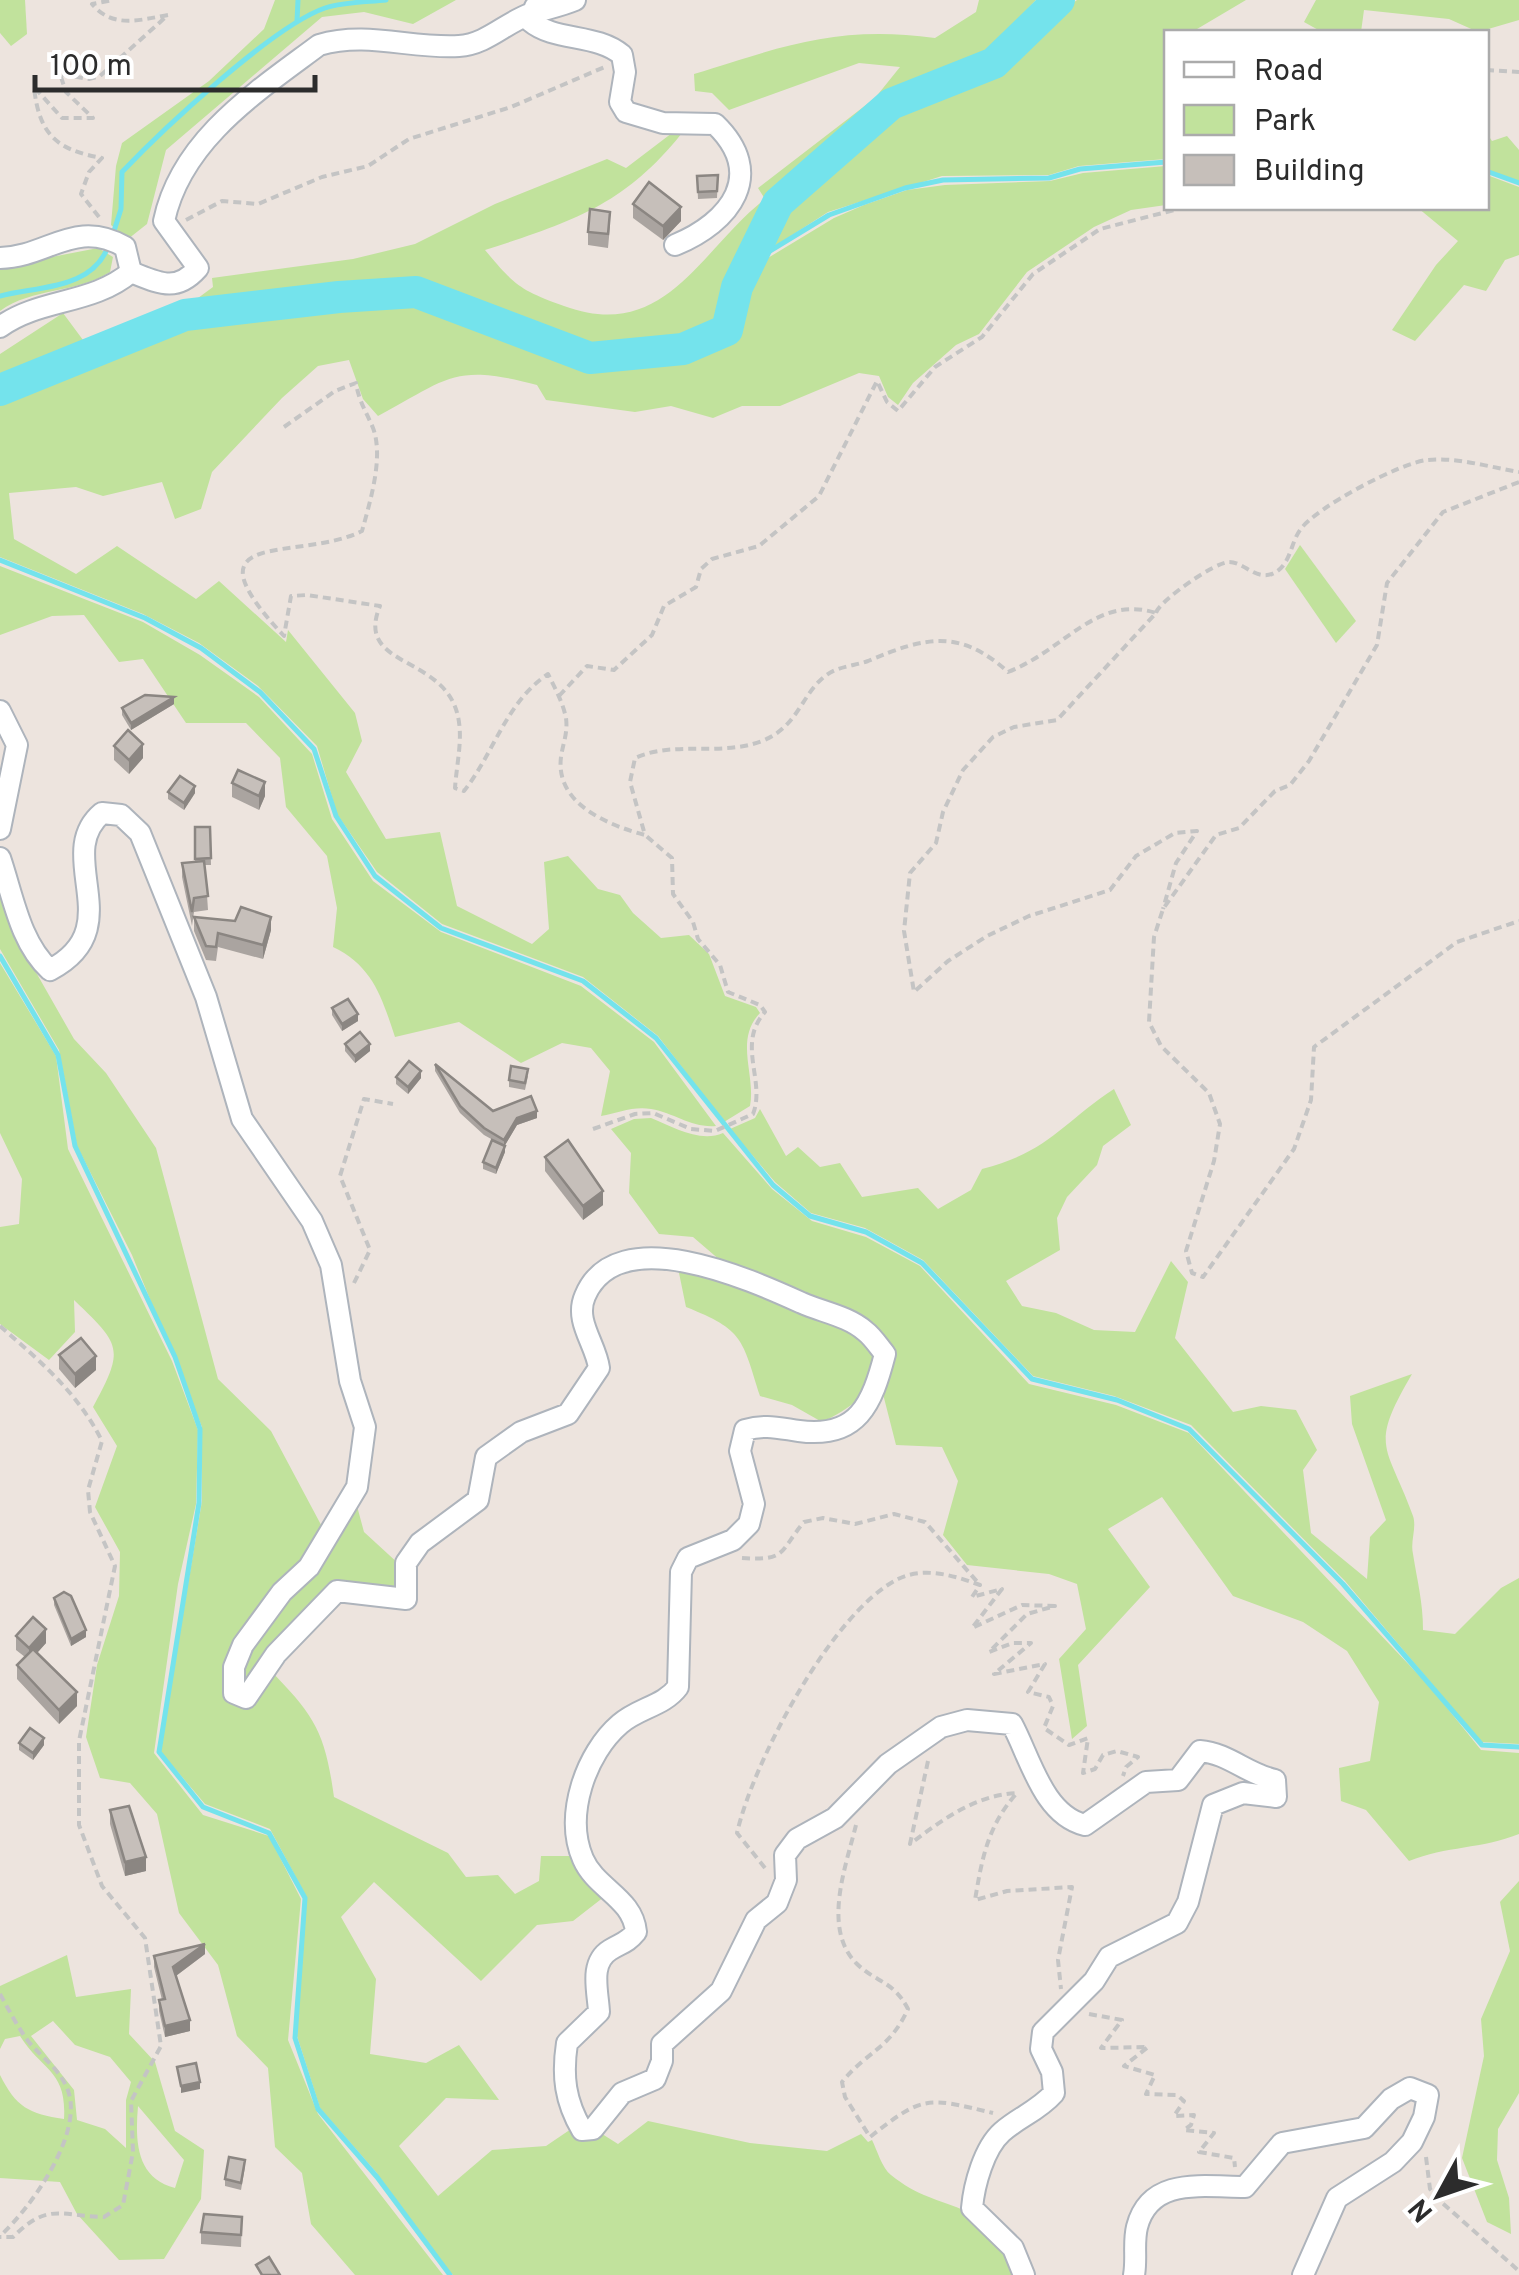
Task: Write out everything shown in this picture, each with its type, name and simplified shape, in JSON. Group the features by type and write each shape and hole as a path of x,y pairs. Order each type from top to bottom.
{"street":[{"path":"132,272 170,286 186,281 198,268 164,221 176,179 208,135 318,45 341,38 386,38 462,46 492,36 535,7 576,0"},
{"path":"535,7 530,22 538,28 589,38 622,55 626,72 620,102 626,112 663,123 715,124 731,140 738,155 740,185 732,202 712,226 676,245"},
{"path":"0,258 83,236 105,236 125,247 132,272"},
{"path":"0,327 20,312 66,304 114,286 132,272"},
{"path":"0,711 17,745 0,829"},
{"path":"0,858 23,929 36,958 50,970 62,964 90,927 92,905 83,850 87,825 102,813 121,814 140,833 206,997 242,1119 312,1221 331,1265 350,1381 365,1427 357,1487 310,1567 282,1592 244,1645 234,1667 234,1693 246,1698 276,1654 337,1591 406,1599 406,1563 420,1543 478,1500 486,1457 521,1432 568,1414 599,1368 596,1346 582,1325 584,1297 604,1270 635,1259 692,1263 772,1289 865,1330 885,1354 870,1404 848,1426 820,1434 765,1424 745,1430 740,1451 754,1504 749,1524 733,1540 688,1558 681,1572 678,1687 670,1698 622,1722 587,1766 578,1828 583,1858 634,1914 636,1932 626,1944 608,1951 597,1965 599,2012 567,2043 565,2087 569,2108 582,2130 593,2130 622,2094 655,2079 662,2062 662,2044 721,1991 756,1920 776,1903 786,1880 785,1856 797,1839 836,1818 888,1764 941,1726 991,1719 1012,1724 1043,1788 1071,1822 1085,1825 1146,1782 1178,1780 1200,1750 1216,1752 1256,1776 1274,1780 1276,1798 1243,1793 1213,1805 1188,1902 1177,1923 1109,1957 1042,2032 1041,2049 1052,2072 1054,2093 1039,2110 998,2135 974,2187 972,2208 1014,2248 1024,2275"},
{"path":"1134,2275 1137,2226 1162,2191 1190,2184 1245,2187 1282,2143 1364,2128 1391,2099 1410,2088 1428,2095 1424,2117 1412,2142 1393,2162 1336,2198 1303,2275"}],"path":[{"path":"105,236 99,218 81,194 89,172 102,158 60,147 46,130 34,88 62,118 92,118 66,92 60,74 89,79 100,76 168,15 115,22 92,4 113,0"},
{"path":"167,226 200,216 222,202 258,204 322,177 368,166 409,139 511,107 616,62 622,55"},
{"path":"1489,70 1519,72"},
{"path":"559,696 587,666 614,670 633,655 652,635 664,606 696,587 700,569 712,559 759,546 800,516 832,477 860,408 878,381 887,402 898,411 935,367 982,337 1032,274 1100,229 1174,210"},
{"path":"284,426 334,391 356,384 360,407 372,427 377,446 362,531 329,542 267,548 253,556 243,569 242,585 252,603 284,636 291,596 307,594 380,606 373,622 377,640 388,654 430,672 453,703 461,725 455,788 464,791 532,685 548,674 559,696 567,733 560,760 564,786 576,802 596,816 645,835 672,858 673,894 693,922 698,939 720,964 728,992 760,1005 765,1012 755,1023 750,1061 758,1102 753,1114 716,1131 691,1129 653,1113 635,1114 593,1129"},
{"path":"1519,472 1458,461 1424,460 1316,514 1300,530 1284,566 1271,574 1262,576 1229,562 1170,594 1057,720 1014,727 993,736 963,770 943,812 936,844 910,873 904,932 914,992 948,961 987,936 1029,916 1110,890 1136,856 1155,843 1175,834 1197,831 1176,862 1154,936 1149,1022 1160,1046 1209,1092 1220,1124 1214,1162 1196,1208 1186,1251 1192,1272 1204,1277 1294,1149 1310,1100 1314,1047 1458,942 1519,921"},
{"path":"1163,908 1216,835 1239,828 1275,791 1290,785 1309,761 1377,645 1387,583 1444,512 1519,482"},
{"path":"645,835 630,782 635,758 658,748 717,750 766,740 803,709 824,676 844,667 917,641 950,640 985,652 1008,672 1046,654 1102,614 1130,605 1156,613"},
{"path":"340,1314 370,1250 340,1176 352,1127 364,1098 393,1104"},
{"path":"0,1326 88,1412 102,1441 88,1490 90,1512 115,1566 78,1741 80,1825 88,1860 102,1886 145,1938 161,2046 130,2101 133,2152 123,2205 104,2217 64,2212 40,2214 14,2237 0,2236"},
{"path":"709,1549 734,1558 776,1558 788,1548 804,1522 822,1518 855,1524 894,1514 925,1522 980,1585"},
{"path":"766,1878 765,1868 737,1833 742,1812 794,1698 852,1617 866,1600 902,1577 932,1572 980,1585"},
{"path":"980,1585 972,1597 1002,1589 972,1628 1022,1606 1055,1606 1027,1614 989,1652 1013,1642 1031,1643 994,1674 1046,1664 1028,1692 1049,1696 1053,1706 1044,1728 1069,1745 1088,1738 1082,1773 1094,1769 1103,1755 1117,1752 1138,1758 1126,1767 1122,1780 1135,1789"},
{"path":"914,1761 930,1754 910,1844 962,1808 995,1794 1016,1793 996,1816 975,1900 1007,1890 1072,1887 1058,1983 1070,2005 1096,2016 1122,2020 1101,2048 1148,2047 1124,2066 1155,2075 1146,2094 1177,2095 1184,2100 1174,2116 1194,2115 1192,2125 1184,2130 1189,2134 1214,2133 1199,2152 1234,2158 1237,2187"},
{"path":"861,1792 842,1884 844,1947 858,1965 898,1990 908,2009 896,2036 856,2064 842,2082 845,2097 870,2137 912,2104 935,2100 1016,2122"},
{"path":"0,1994 30,2043 69,2092 72,2122 22,2217 0,2236"},
{"path":"1424,2117 1430,2188 1473,2234 1519,2271"}],"green space":[{"path":"0,0 25,0 27,34 11,46 0,33"},
{"path":"275,0 456,0 413,24 364,12 322,17 166,150 147,224 128,239 111,225 122,143 209,81 264,29"},
{"path":"979,0 1036,0 984,56 913,85 886,101 771,204 720,328 675,344 597,353 415,288 200,309 155,321 0,384 0,354 63,313 83,340 198,298 213,287 212,278 353,259 415,244 495,204 607,159 626,168 672,133 686,128 642,175 597,207 485,250 519,286 564,306 599,314 629,312 655,302 678,286 765,199 758,188 875,98 900,67 859,63 729,110 712,93 695,91 694,74 784,47 840,36 935,38 976,12"},
{"path":"1077,0 1246,0 1195,30 1164,30 1164,159 1079,166 1049,175 942,176 828,212 752,261 780,206 893,105 995,64"},
{"path":"1316,0 1519,0 1519,20 1485,30 1474,30 1449,19 1364,10 1361,30 1318,30 1304,22"},
{"path":"1489,136 1492,141 1507,136 1519,150 1519,181 1489,171"},
{"path":"1164,166 1164,205 1131,210 1094,227 1027,272 979,334 956,345 913,383 898,405 888,397 879,376 859,373 780,406 742,406 713,418 671,406 635,412 546,400 537,385 469,375 438,384 378,416 363,399 349,360 318,366 282,398 212,472 201,509 175,519 162,482 103,496 76,487 9,493 14,539 76,574 117,546 196,599 219,581 286,642 288,630 355,713 362,741 346,772 386,839 440,832 457,906 532,944 549,929 544,862 568,856 598,889 620,895 633,913 661,938 689,935 709,954 725,996 756,1007 760,1013 748,1035 750,1106 724,1122 658,1036 583,977 442,924 377,872 337,814 317,746 258,686 199,643 143,614 0,557 0,394 187,319 416,296 592,362 688,353 732,332 742,289 753,267 834,218 907,190 1050,181 1083,173"},
{"path":"1489,176 1519,187 1519,255 1505,260 1486,291 1464,285 1415,341 1392,330 1436,265 1458,241 1420,210 1489,210"},
{"path":"98,248 113,257 110,272 83,284 26,298 0,311 0,267"},
{"path":"1300,545 1356,621 1336,643 1285,569"},
{"path":"0,566 143,622 200,655 259,697 312,754 332,819 373,881 441,932 581,986 654,1042 716,1126 699,1125 644,1108 601,1116 610,1071 591,1048 562,1043 521,1063 459,1022 395,1037 374,984 358,964 333,947 337,908 327,856 286,807 280,758 246,723 186,723 143,659 119,662 84,615 52,616 0,635"},
{"path":"0,876 29,960 74,1039 106,1073 156,1148 218,1379 271,1431 327,1536 256,1618 235,1704 241,1708 246,1704 269,1669 315,1726 327,1756 334,1797 448,1853 466,1877 498,1875 515,1894 539,1881 541,1856 572,1856 609,1893 573,1921 537,1925 481,1981 374,1882 341,1917 376,1979 370,2054 426,2063 459,2045 499,2100 446,2098 399,2146 438,2196 492,2150 546,2146 574,2127 599,2132 618,2144 648,2121 750,2143 827,2151 861,2134 868,2142 872,2140 891,2175 928,2197 962,2209 991,2230 1005,2248 1017,2275 453,2275 439,2262 376,2172 320,2108 297,2036 306,1896 270,1829 205,1804 160,1751 202,1501 202,1427 132,1255 77,1146 59,1050 0,949"},
{"path":"0,963 56,1056 68,1149 172,1361 198,1430 196,1504 178,1584 154,1753 203,1815 269,1836 301,1899 288,2040 318,2114 443,2275 355,2275 311,2224 302,2173 275,2147 268,2068 237,2036 218,1965 179,1913 157,1814 130,1783 100,1778 86,1737 97,1665 119,1596 120,1552 95,1507 117,1446 93,1407 110,1372 113,1348 101,1327 74,1300 75,1332 49,1360 0,1324 0,1227 19,1224 22,1179 0,1133"},
{"path":"1114,1089 1131,1125 1103,1146 1097,1165 1067,1197 1057,1218 1060,1250 1006,1281 1022,1306 1056,1313 1094,1330 1135,1332 1171,1261 1188,1282 1175,1338 1233,1412 1261,1406 1296,1410 1317,1450 1303,1470 1311,1533 1367,1579 1370,1537 1386,1520 1352,1424 1350,1396 1412,1374 1390,1418 1386,1446 1414,1521 1412,1549 1423,1630 1455,1634 1501,1588 1519,1578 1519,1744 1481,1742 1345,1581 1191,1425 1114,1396 1033,1376 923,1260 865,1228 811,1213 775,1182 730,1129 755,1118 760,1109 786,1156 798,1147 820,1167 840,1163 862,1197 918,1188 938,1209 971,1190 982,1169 1039,1145"},
{"path":"651,1118 696,1135 723,1133 772,1189 812,1221 866,1237 920,1266 1029,1384 1116,1405 1189,1433 1431,1688 1481,1750 1519,1753 1519,1834 1409,1861 1366,1810 1341,1801 1339,1768 1370,1761 1379,1702 1347,1651 1303,1622 1233,1596 1162,1497 1108,1529 1150,1587 1078,1665 1087,1726 1072,1739 1059,1659 1086,1629 1077,1584 1049,1574 967,1565 943,1535 958,1481 942,1447 896,1445 883,1394 890,1352 728,1267 693,1237 659,1234 629,1193 631,1153 611,1129 634,1119"},
{"path":"678,1268 697,1271 858,1333 873,1362 869,1386 850,1406 822,1422 792,1405 760,1396 738,1339 720,1323 686,1307"},
{"path":"357,1506 364,1532 400,1565 402,1595 337,1587 246,1690 237,1666"},
{"path":"1519,1881 1519,2093 1498,2129 1497,2160 1509,2198 1511,2234 1487,2222 1462,2158 1484,2056 1481,2019 1510,1951 1500,1902"},
{"path":"67,1955 76,1997 131,1989 129,2034 155,2062 175,2131 204,2150 201,2199 164,2259 119,2260 77,2214 60,2182 0,2178 0,2075 18,2102 41,2115 64,2119 64,2103 57,2080 20,2036 5,2039 0,2049 0,1986","holes":["53,2021 75,2045 110,2057 131,2082 126,2100 126,2148 105,2129 77,2120 74,2090 31,2036","138,2106 184,2160 175,2188 162,2183 145,2167 138,2145"]}],"building":[{"path":"718,175 717,191 698,192 697,176"},
{"path":"649,182 681,207 663,226 633,204"},
{"path":"590,209 610,212 608,234 588,232"},
{"path":"145,695 174,697 131,723 122,708"},
{"path":"128,730 143,744 129,760 114,746"},
{"path":"238,770 265,782 259,796 232,783"},
{"path":"180,776 195,786 184,803 168,792"},
{"path":"195,827 210,827 211,858 195,859"},
{"path":"204,861 208,896 194,898 192,912 182,863"},
{"path":"241,907 271,917 263,945 218,933 216,947 206,946 194,917 235,921"},
{"path":"348,999 358,1014 342,1024 332,1008"},
{"path":"360,1032 370,1044 355,1056 345,1044"},
{"path":"409,1061 421,1071 408,1087 396,1077"},
{"path":"435,1064 493,1111 531,1096 537,1111 517,1118 504,1140 460,1106"},
{"path":"511,1066 528,1069 525,1083 509,1080"},
{"path":"492,1140 505,1146 496,1168 483,1162"},
{"path":"568,1140 603,1191 583,1206 545,1157"},
{"path":"81,1338 96,1356 75,1374 59,1355"},
{"path":"64,1592 71,1596 86,1630 71,1639 54,1598"},
{"path":"33,1617 46,1629 29,1648 16,1636"},
{"path":"33,1649 77,1692 59,1710 17,1665"},
{"path":"30,1728 44,1738 33,1753 19,1743"},
{"path":"129,1806 146,1857 125,1862 110,1810"},
{"path":"205,1944 173,1967 190,2020 165,2026 159,2000 165,1999 154,1956"},
{"path":"196,2063 200,2082 181,2086 177,2067"},
{"path":"229,2157 245,2160 241,2183 225,2179"},
{"path":"204,2214 242,2217 241,2235 201,2232"},
{"path":"269,2257 280,2275 262,2275 256,2265"}],"waterway":[{"path":"297,21 298,0"},
{"path":"113,234 121,209 122,172 219,81 303,18 332,6 386,0"},
{"path":"0,390 185,315 416,292 590,358 683,349 727,330 737,287 778,203 891,104 994,63 1059,0"},
{"path":"747,265 829,215 905,188 943,180 1049,178 1080,169 1164,162"},
{"path":"1489,172 1519,183"},
{"path":"0,296 78,278 102,259 109,244"},
{"path":"0,560 145,618 201,648 260,692 314,749 336,816 375,876 441,928 583,981 656,1038 773,1185 810,1216 866,1232 922,1263 1032,1379 1117,1400 1189,1429 1343,1584 1482,1745 1519,1747"},
{"path":"0,956 58,1055 75,1146 175,1357 200,1429 199,1503 159,1752 203,1807 269,1833 305,1898 295,2038 318,2109 377,2177 450,2275"}]}
